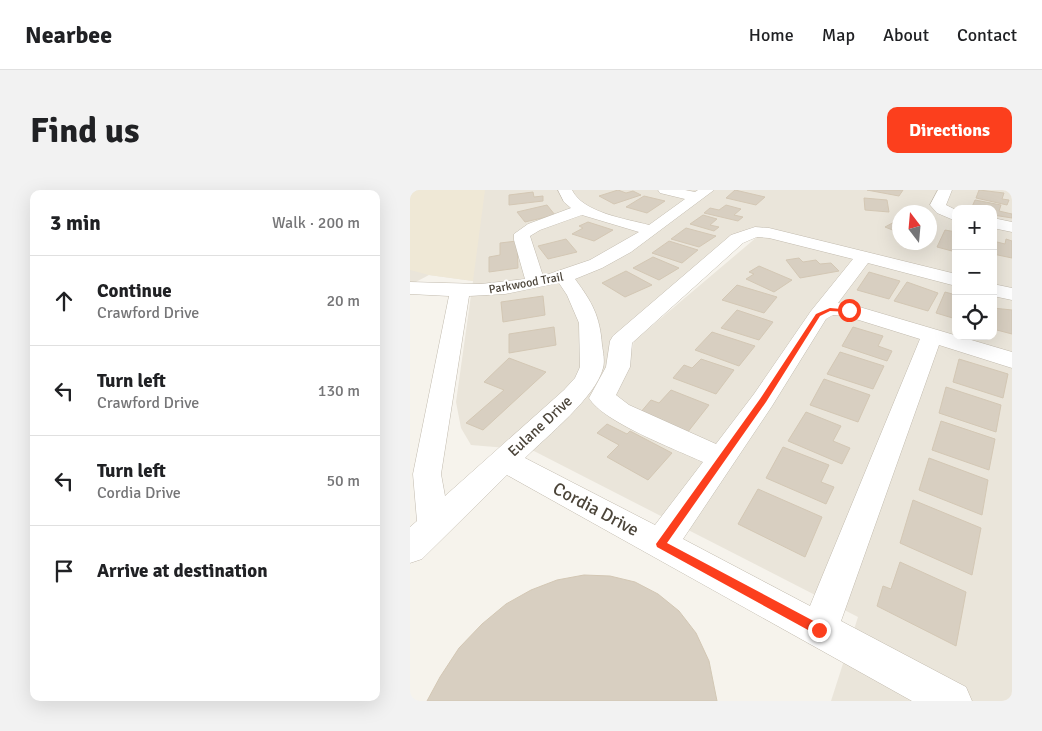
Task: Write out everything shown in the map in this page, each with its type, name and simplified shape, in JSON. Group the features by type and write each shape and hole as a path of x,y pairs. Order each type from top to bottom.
{"street":[{"path":"565,190 569,199 583,209 602,217 651,230"},
{"path":"665,190 702,194"},
{"path":"945,190 938,205 949,213"},
{"name":"Parkwood Trail","path":"410,288 480,291 564,277 597,264 618,253 702,194"},
{"path":"536,283 522,240 522,234 534,227 583,209"},
{"path":"997,224 1012,227"},
{"path":"722,459 620,412 602,398 618,367 621,341 737,239 747,234 770,233 952,279"},
{"path":"660,544 769,392 818,315 864,257"},
{"name":"Eulane Drive","path":"410,548 573,396 585,382 592,367 590,323 577,295 564,277"},
{"path":"433,526 427,474 460,291"},
{"path":"997,291 1012,294"},
{"path":"818,315 825,310 841,309 1012,360"},
{"path":"819,630 932,335"},
{"name":"Cordia Drive","path":"504,460 952,701"}],"shaded area":[{"path":"410,190 1012,190 1012,701 831,701 858,617 532,450 471,445 461,428 456,402 473,281 429,275 410,285","holes":["753,227 764,231 634,341 630,359 613,343 743,231"]},
{"path":"410,190 485,190 473,281 429,275 410,270"}],"building":[{"path":"618,190 626,193 633,191 641,195 614,204 599,196"},
{"path":"735,190 765,197 756,205 726,198"},
{"path":"867,190 903,190 899,196"},
{"path":"979,190 1004,193 1002,199 1009,200 1007,205 976,198"},
{"path":"533,192 534,197 543,196 543,201 509,205 509,195"},
{"path":"644,196 665,201 647,213 626,207"},
{"path":"864,198 887,200 889,212 865,210"},
{"path":"975,200 1001,205 999,211 1012,214 1012,218 997,216 997,205 973,205"},
{"path":"547,205 555,215 525,222 517,212"},
{"path":"726,205 741,209 734,215 743,217 738,221 704,213 710,208 719,210"},
{"path":"703,215 717,219 710,225 719,227 714,231 690,224"},
{"path":"588,222 613,230 594,241 572,234 583,228 579,226"},
{"path":"892,223 892,230 885,227"},
{"path":"686,228 716,236 699,247 671,239"},
{"path":"945,230 952,231 952,251 937,247"},
{"path":"566,239 577,252 548,259 538,246"},
{"path":"1006,239 1012,241 1012,258 997,255 997,242 1005,244"},
{"path":"517,241 518,268 489,272 489,257 500,255 500,243"},
{"path":"669,241 698,250 682,263 652,253"},
{"path":"653,257 679,268 659,280 633,268"},
{"path":"799,258 803,262 816,260 820,264 831,263 839,271 800,278 786,260"},
{"path":"759,266 792,280 774,292 746,279 754,274 749,272"},
{"path":"626,271 652,285 625,297 602,283"},
{"path":"869,272 900,281 889,299 857,290"},
{"path":"907,282 938,293 928,311 894,301"},
{"path":"737,285 777,297 764,313 722,300"},
{"path":"945,292 952,294 952,318 936,313"},
{"path":"543,296 545,315 503,322 501,302"},
{"path":"997,308 1012,310 1012,334 997,330"},
{"path":"737,310 773,322 759,340 721,328"},
{"path":"554,327 556,345 509,353 509,334"},
{"path":"853,327 883,336 878,346 892,351 887,361 842,346"},
{"path":"712,332 755,346 739,366 695,350"},
{"path":"840,352 884,366 873,389 827,374"},
{"path":"509,358 546,372 483,430 466,423 504,390 484,382"},
{"path":"701,359 734,370 716,394 673,378 684,365 692,368"},
{"path":"959,359 1008,374 1003,398 953,382"},
{"path":"824,379 870,395 858,422 810,405"},
{"path":"946,387 1001,405 996,432 939,413"},
{"path":"671,390 709,405 687,433 640,413 651,400 659,403"},
{"path":"806,412 841,426 833,441 850,448 842,464 788,441"},
{"path":"941,421 995,439 989,470 932,450"},
{"path":"607,424 627,434 630,431 672,453 648,480 607,457 619,445 597,433"},
{"path":"783,447 829,465 821,482 834,487 826,504 766,478"},
{"path":"929,458 988,480 982,515 919,490"},
{"path":"758,489 822,517 805,557 738,524"},
{"path":"913,500 981,528 972,575 900,543"},
{"path":"900,562 966,592 956,646 877,606 883,586 891,589"},
{"path":"584,575 610,576 635,582 658,594 679,611 696,633 709,661 717,701 427,701 459,648 482,624 506,604 531,590 557,580"}],"route":[{"path":"819,630 660,544 763,400 818,315 830,309 849,310"}]}
